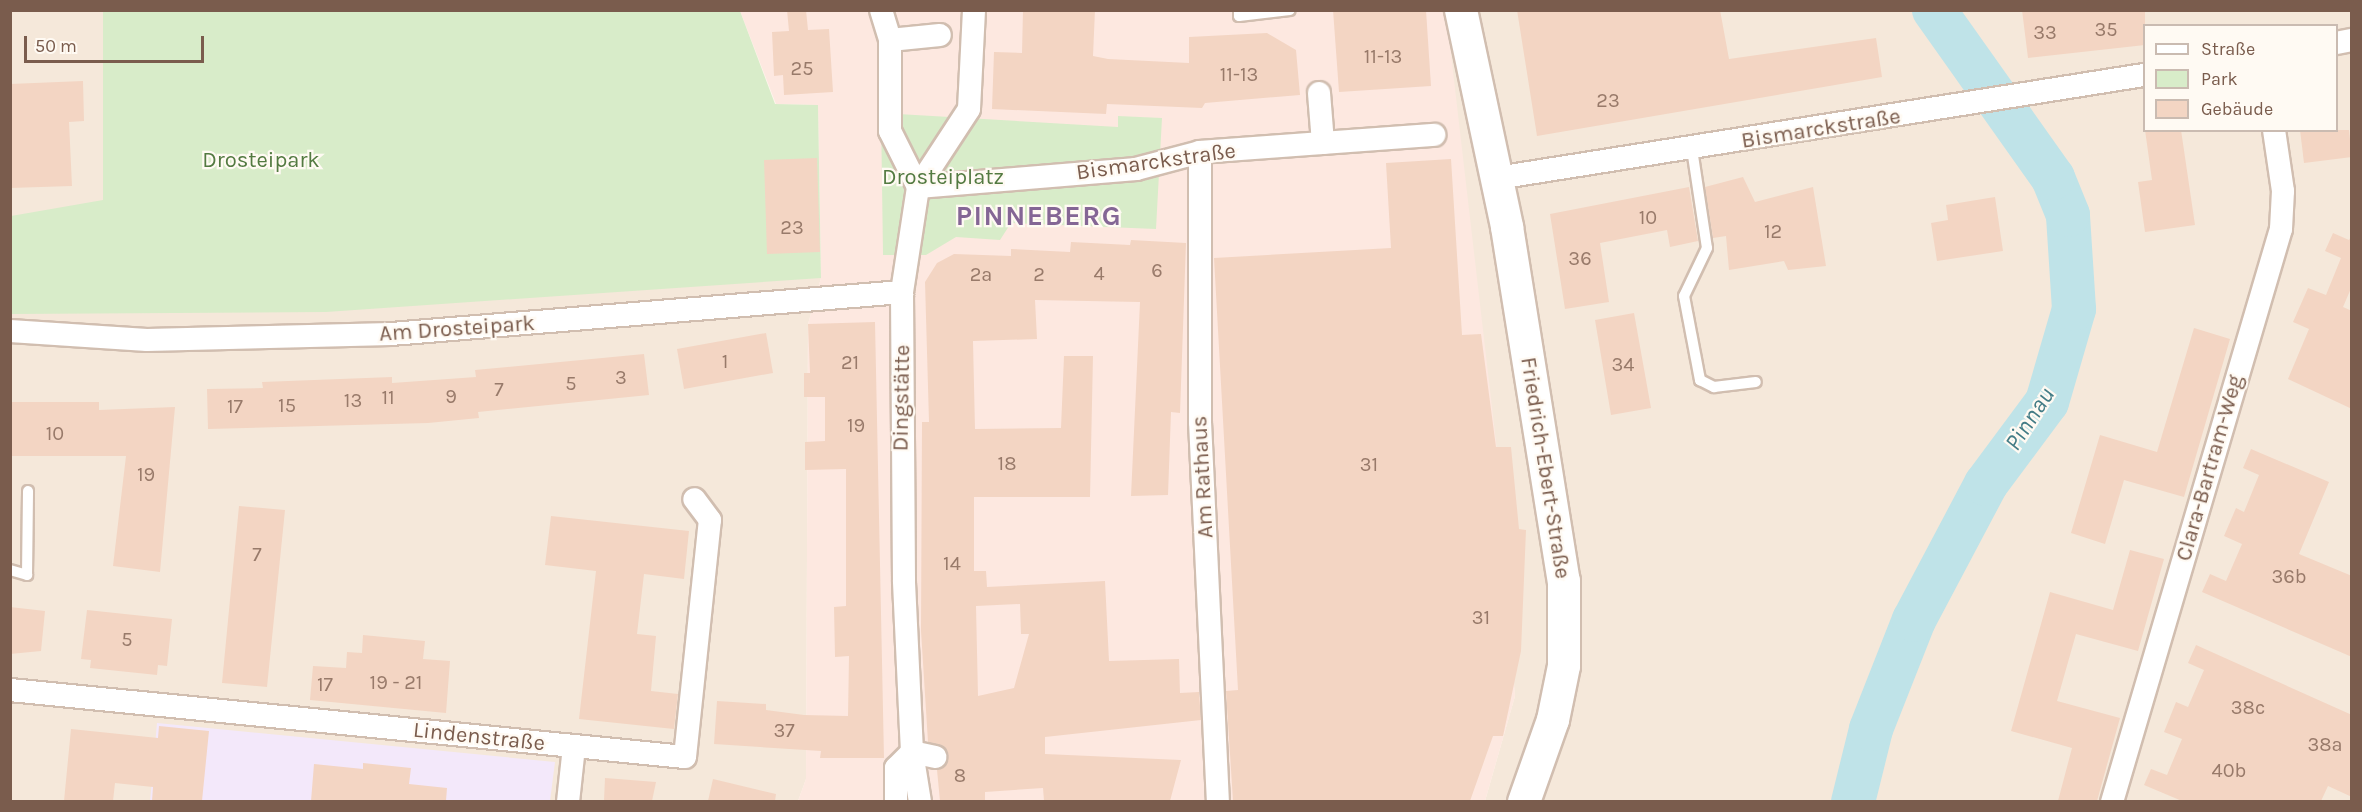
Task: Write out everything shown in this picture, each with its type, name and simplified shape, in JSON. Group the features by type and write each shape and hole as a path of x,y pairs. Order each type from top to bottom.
{"main road":[{"name":"Friedrich-Ebert-Straße","path":"1461,10 1497,178 1553,493 1566,611 1564,666 1553,720 1524,801"},
{"name":"Friedrich-Ebert-Straße","path":"1483,10 1488,131"}],"street":[{"path":"881,10 890,40 890,131 918,187"},
{"name":"Dingstätte","path":"920,801 912,752 903,580 902,292 918,187 969,109 953,36 974,10"},
{"path":"890,40 953,36"},
{"name":"Bismarckstraße","path":"1497,178 1692,149 2143,75"},
{"path":"1319,93 1323,142"},
{"name":"Clara-Bartram-Weg","path":"2112,801 2281,229 2283,191 2274,132"},
{"name":"Bismarckstraße","path":"918,187 1137,169 1200,152 1434,135"},
{"name":"Am Rathaus","path":"1200,152 1200,422 1218,801"},
{"name":"Am Drosteipark","path":"10,331 147,340 391,334 854,294 902,292"},
{"name":"Lindenstraße","path":"10,690 685,757 710,520 694,499"},
{"path":"568,801 574,747"},
{"path":"896,801 896,768 912,752 935,757"}],"lane":[{"path":"1239,13 1290,10"},
{"path":"1692,149 1707,248 1684,296 1700,380 1714,387 1756,382"},
{"path":"10,570 27,575 28,491"}],"shaded area":[{"path":"10,11 740,11 821,278 808,324 806,779 798,801 11,801"},
{"path":"740,11 1446,11 1501,485 1515,696 1485,801 798,801 806,779 808,324 821,278 818,105 776,104"},
{"path":"1446,11 2351,11 2351,801 1485,801 1515,696"},
{"path":"157,723 555,762 550,801 150,802"}],"green space":[{"name":"Drosteipark","path":"103,11 740,11 775,104 818,105 821,278 326,312 11,314 11,216 103,200"},
{"name":"Drosteiplatz","path":"881,113 1118,127 1118,116 1162,118 1156,229 1011,223 1000,240 956,237 926,255 883,255"}],"building":[{"path":"787,10 806,10 808,30 829,29 833,92 784,95 783,75 774,76 772,32 789,31"},
{"path":"1023,10 1095,10 1093,56 1108,59 1189,63 1189,37 1267,33 1296,50 1300,95 1205,103 1202,108 1107,104 1106,114 992,109 994,52 1022,53"},
{"path":"1333,10 1426,10 1431,86 1339,92"},
{"path":"1517,10 1720,10 1729,59 1876,38 1882,77 1537,136"},
{"path":"2022,10 2145,10 2143,45 2028,58"},
{"path":"83,81 84,121 69,122 72,186 10,188 10,84"},
{"path":"2349,130 2352,157 2304,163 2300,132"},
{"path":"2145,132 2181,132 2195,225 2145,232 2138,182 2152,180"},
{"path":"817,158 820,252 767,254 764,160"},
{"path":"1451,159 1462,335 1481,334 1496,447 1511,447 1519,529 1526,530 1521,651 1503,736 1493,736 1470,801 1233,801 1226,691 1238,690 1214,258 1391,248 1386,163"},
{"path":"1743,177 1755,202 1813,187 1826,266 1788,270 1784,261 1729,270 1726,236 1713,238 1705,187"},
{"path":"1689,187 1698,241 1670,247 1667,230 1600,243 1609,302 1565,309 1550,214"},
{"path":"1995,197 2003,251 1937,261 1931,223 1948,220 1946,205"},
{"path":"2333,233 2349,240 2352,235 2352,286 2343,307 2352,311 2352,409 2288,379 2309,329 2293,322 2308,288 2326,295 2341,258 2325,251"},
{"path":"1131,240 1186,243 1180,413 1171,412 1168,495 1131,496 1140,302 1035,300 1037,339 973,341 975,429 1061,428 1064,356 1093,356 1090,497 974,497 974,571 986,571 987,587 1105,581 1109,661 1179,659 1180,693 1199,692 1201,720 1045,737 1045,754 1181,760 1170,801 1044,801 1043,788 985,792 985,801 940,801 937,770 945,766 948,753 928,742 921,631 922,422 929,422 925,282 937,263 954,254 1011,256 1011,249 1070,252 1071,242 1130,245","holes":["1020,604 1021,634 1029,634 1014,688 978,696 976,606"]},
{"path":"1634,313 1651,408 1611,415 1595,320"},
{"path":"875,322 884,758 820,758 821,751 714,744 717,701 766,704 766,710 804,715 848,716 849,656 835,657 834,607 846,606 846,469 805,470 805,442 825,441 825,397 804,397 804,373 810,373 808,324"},
{"path":"2194,328 2230,339 2184,497 2124,480 2105,544 2071,533 2100,435 2157,452"},
{"path":"766,333 773,373 684,389 677,349"},
{"path":"644,354 649,395 478,412 479,418 428,423 208,429 207,389 263,388 262,382 392,377 392,383 476,377 475,370"},
{"path":"10,402 99,402 99,410 175,407 160,572 113,566 126,456 10,456"},
{"path":"2251,449 2329,482 2299,554 2352,576 2352,657 2202,592 2210,574 2226,581 2242,544 2224,536 2236,508 2244,512 2259,475 2243,468"},
{"path":"239,506 285,510 267,687 222,683"},
{"path":"551,516 689,531 684,579 644,574 637,634 656,636 651,691 678,694 674,729 579,719 596,571 545,565"},
{"path":"2130,550 2164,559 2138,651 2076,634 2057,701 2120,718 2097,801 2058,801 2072,748 2011,731 2050,592 2113,610"},
{"path":"10,607 45,611 41,651 10,654"},
{"path":"87,610 172,619 167,666 158,665 157,675 90,668 91,660 81,659"},
{"path":"363,635 425,641 423,659 450,661 446,713 310,700 313,666 346,668 347,652 362,653"},
{"path":"2196,645 2352,715 2352,797 2328,786 2321,801 2182,801 2144,785 2151,769 2167,775 2182,739 2164,732 2176,702 2188,707 2204,670 2188,663"},
{"path":"159,726 209,731 202,801 152,801 153,787 115,783 113,801 64,801 71,729 158,738"},
{"path":"363,763 411,768 409,784 447,788 446,801 311,801 314,764 363,769"},
{"path":"605,778 656,782 652,801 604,801"},
{"path":"713,779 776,794 775,801 708,801"}],"waterway":[{"name":"Pinnau","path":"1853,802 1871,729 1914,620 1986,484 2047,402 2074,309 2068,215 2053,178 1934,10"}],"district":[{"name":"PINNEBERG","path":"1039,216"}]}
